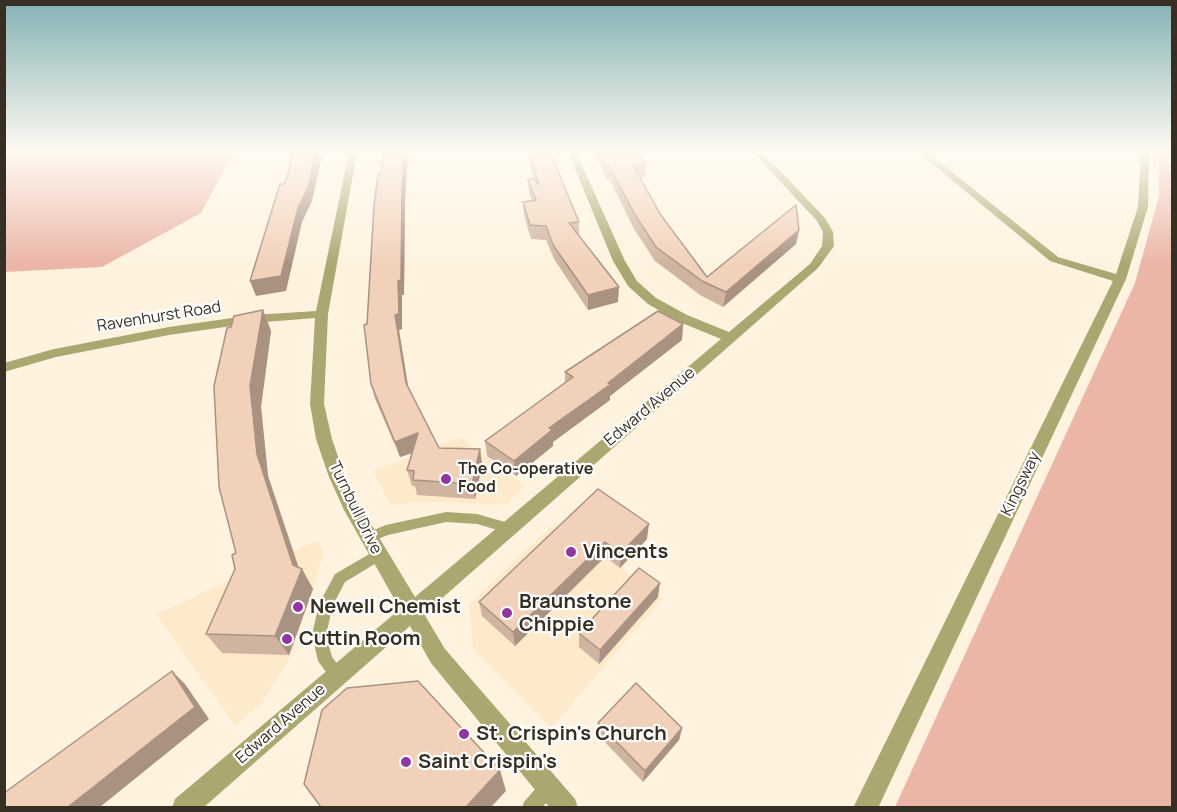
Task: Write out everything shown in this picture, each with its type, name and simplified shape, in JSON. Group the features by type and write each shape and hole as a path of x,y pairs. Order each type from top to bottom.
{"street":[{"name":"Turnbull Drive","path":"346,190 322,314 317,404 324,439 337,477 368,538 438,656 566,807"},
{"path":"588,190 619,261 632,283 652,301 682,318 731,338"},
{"name":"Edward Avenue","path":"184,807 814,266 828,246 828,232 792,190"},
{"path":"969,190 1054,259 1120,279"},
{"name":"Kingsway","path":"865,807 1120,279 1143,207 1145,190"},
{"name":"Ravenhurst Road","path":"4,368 54,353 169,331 253,319 322,314"}],"lane":[{"path":"368,538 386,530 446,517 477,519 508,528"},
{"path":"337,675 326,661 319,635 326,604 340,578 378,555"},
{"path":"530,807 548,787"}],"shaded area":[{"path":"5,190 214,190 201,213 102,267 5,272"},
{"path":"1159,190 1172,190 1172,807 895,807 1135,283"},
{"path":"460,437 524,485 507,504 418,502 391,505 373,471"},
{"path":"556,522 663,599 551,728 473,648 469,604"},
{"path":"318,540 324,553 292,654 262,703 235,726 156,614"}],"building":[{"path":"278,190 307,190 298,208 281,276 250,281"},
{"path":"376,190 402,190 401,280 398,281 399,314 395,315 406,383 439,448 480,449 472,484 413,480 414,471 407,470 418,433 395,442 371,384 364,325 367,324"},
{"path":"532,190 566,190 579,222 569,223 619,287 588,295 553,245 546,226 530,225 523,202 536,200"},
{"path":"622,190 647,190 660,214 707,277 796,205 799,230 726,292 702,281 656,247"},
{"path":"263,310 250,386 257,454 293,565 302,569 275,636 206,634 235,569 232,555 236,553 219,487 214,386 227,328 231,327 234,316"},
{"path":"658,311 683,324 608,383 611,384 549,428 552,430 514,461 485,441 573,377 565,372"},
{"path":"598,489 649,524 621,553 605,542 513,632 479,602"},
{"path":"639,568 660,583 600,650 579,633"},
{"path":"172,671 195,707 68,807 4,807 4,793"},
{"name":"Saint Crispin's","path":"418,681 500,770 466,807 321,807 304,784 322,710 347,688"},
{"path":"636,683 682,728 645,771 598,723"}],"place":[{"name":"The Co-operative Food","path":"446,479"},
{"name":"Vincents","path":"571,552"},
{"name":"Newell Chemist","path":"298,607"},
{"name":"Braunstone Chippie","path":"507,613"},
{"name":"Cuttin Room","path":"287,639"},
{"name":"St. Crispin's Church","path":"464,734"},
{"name":"Saint Crispin's","path":"406,762"}]}
